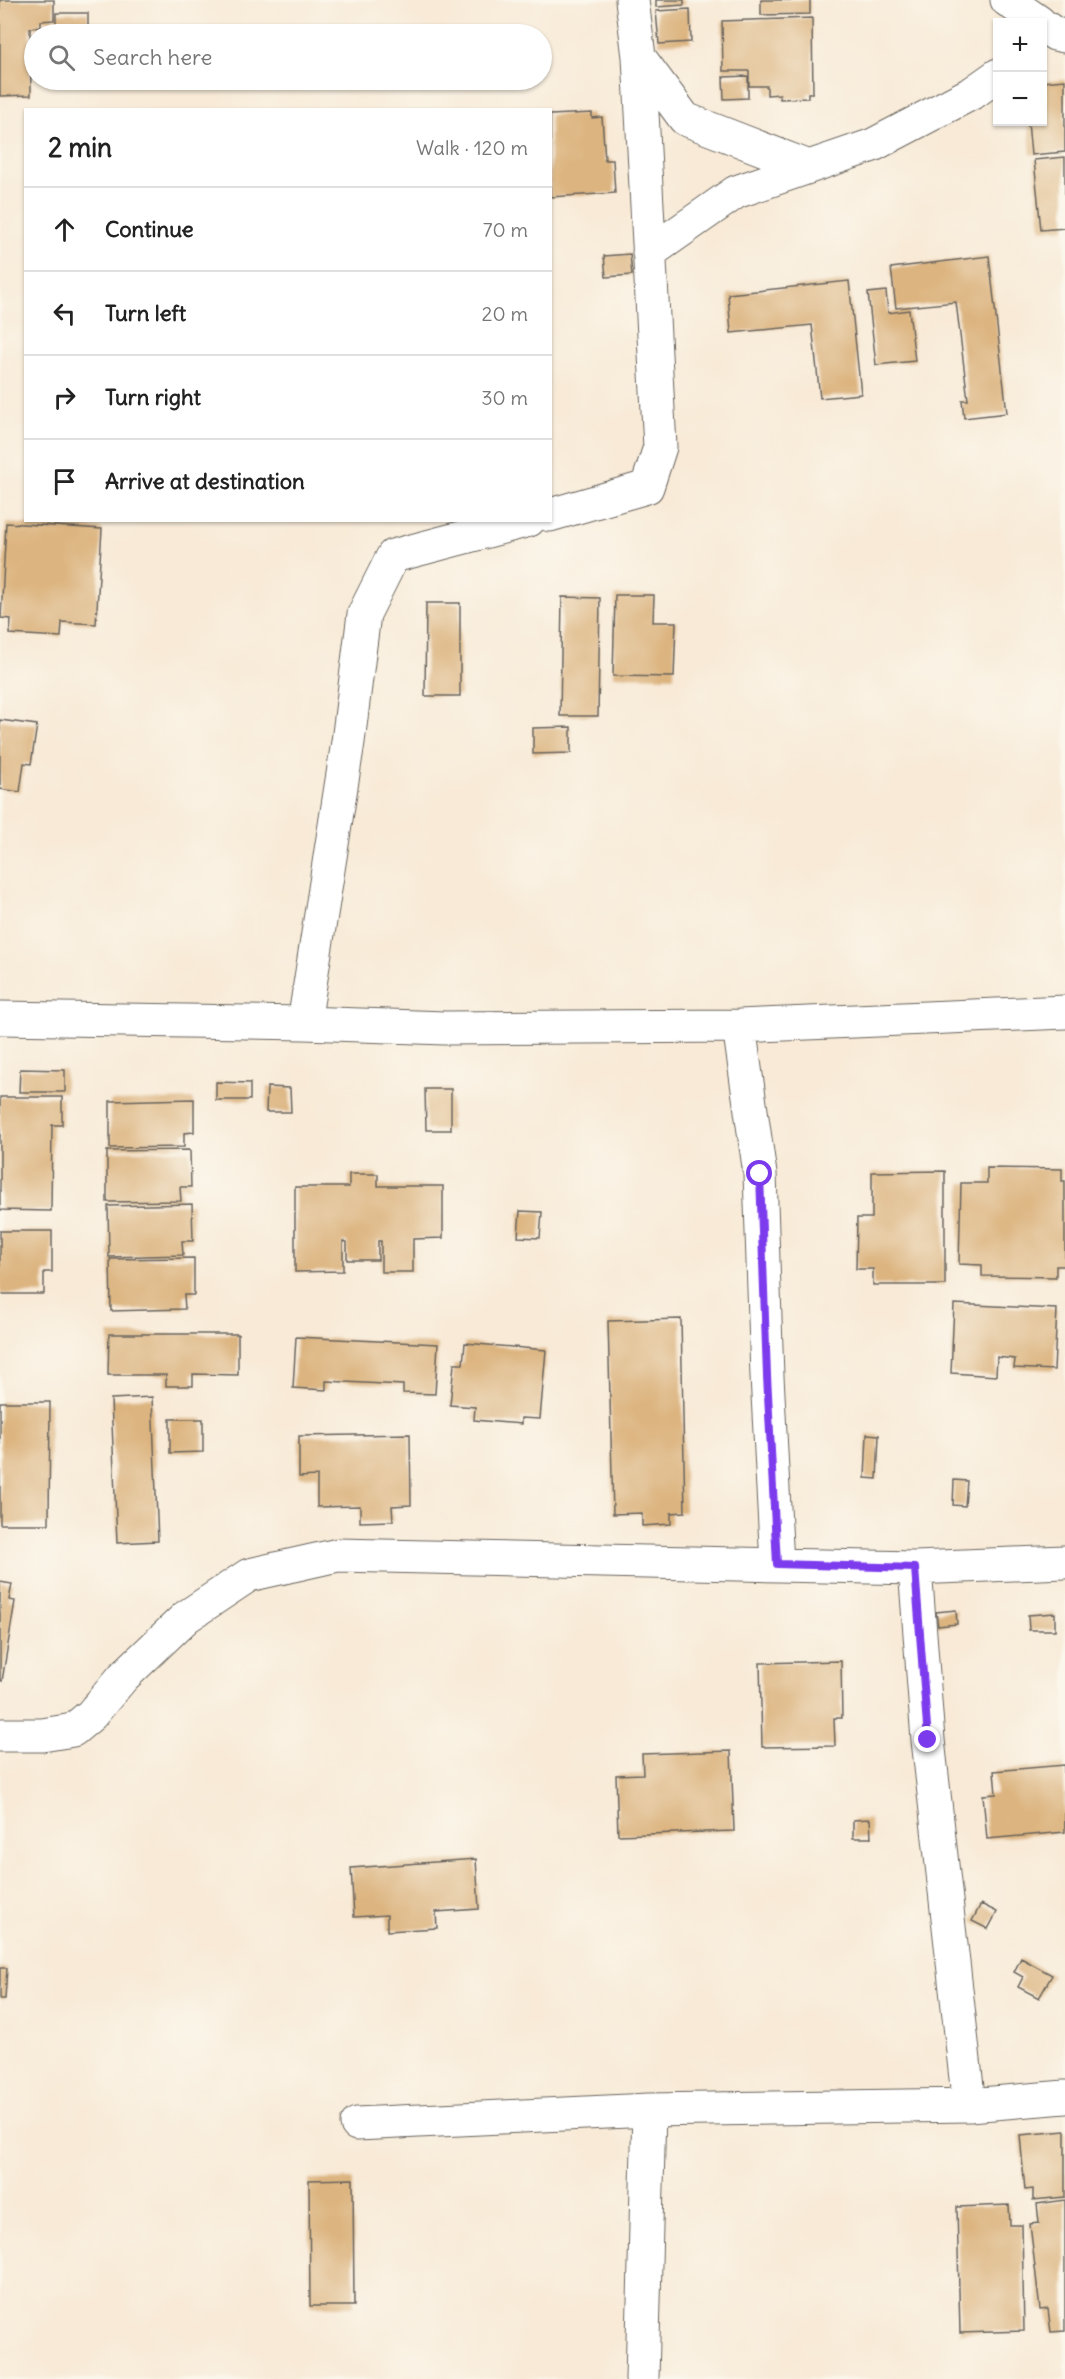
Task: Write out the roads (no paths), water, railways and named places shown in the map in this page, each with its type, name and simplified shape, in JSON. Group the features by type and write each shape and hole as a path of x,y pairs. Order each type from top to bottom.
{"street":[{"path":"552,514 647,487 660,447 639,57 632,0"},
{"path":"1007,0 1049,32"},
{"path":"639,57 685,119 809,167"},
{"path":"650,253 736,192 873,145 974,92 993,79"},
{"path":"304,1023 348,742 364,614 393,556 521,522"},
{"path":"0,1018 304,1023 445,1028 739,1026 1065,1012"},
{"path":"739,1026 760,1174 767,1376 777,1564"},
{"path":"0,1735 42,1735 73,1730 91,1714 123,1677 186,1617 249,1575 338,1555 915,1568 1065,1562"},
{"path":"915,1568 928,1740 969,2105"},
{"path":"357,2124 649,2110 969,2105 1065,2097"},
{"path":"642,2379 649,2110"}]}
